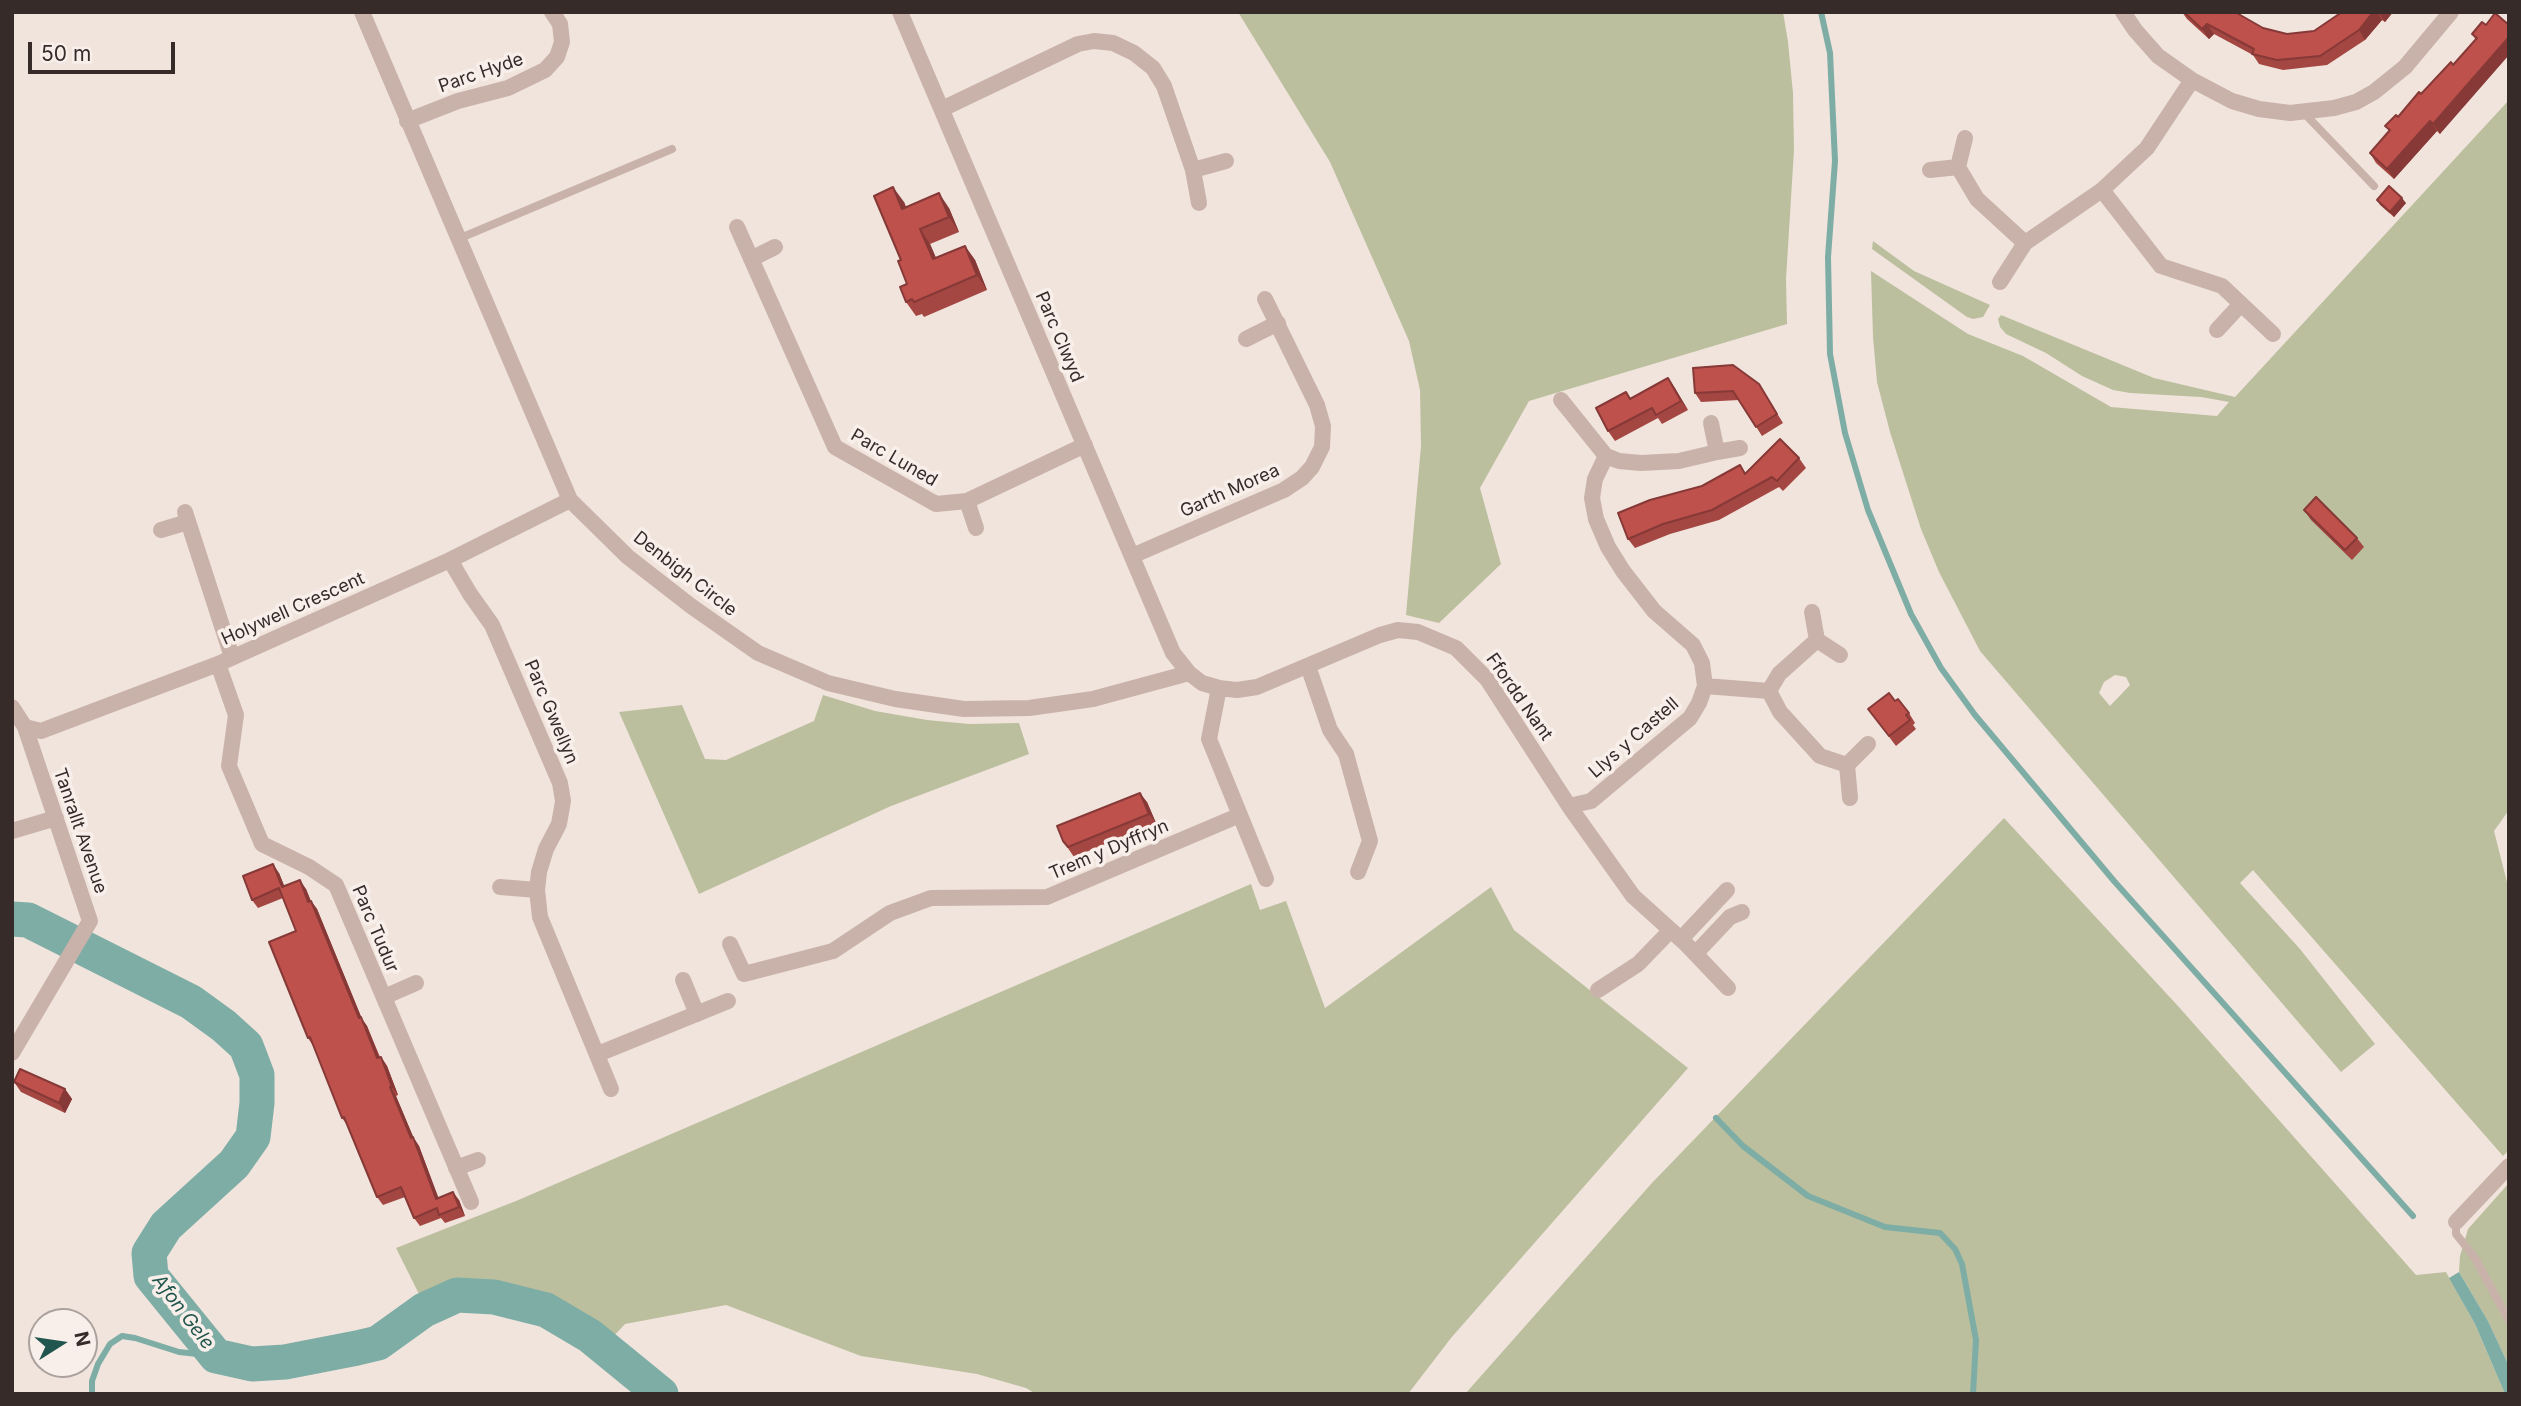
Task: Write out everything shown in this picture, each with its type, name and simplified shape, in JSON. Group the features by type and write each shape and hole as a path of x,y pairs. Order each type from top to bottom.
{"street":[{"name":"Denbigh Circle","path":"362,12 570,500 628,557 758,653 828,683 895,699 964,709 1029,708 1093,699 1189,673"},
{"name":"Parc Hyde","path":"407,121 458,101 508,88 545,70 557,57 562,42 560,24 552,12"},
{"name":"Parc Clwyd","path":"900,12 1173,653 1189,673"},
{"path":"2123,12 2158,56 2192,80 2232,101 2259,109 2303,112 2356,102 2374,92 2405,67 2451,12"},
{"path":"942,109 1078,44 1094,41 1114,43 1134,53 1153,68 1164,86 1193,170 1199,203"},
{"path":"2000,282 2025,243 2102,190 2147,148 2192,80"},
{"path":"1965,138 1958,167 1977,199 2025,243"},
{"path":"1193,170 1226,161"},
{"path":"1930,170 1958,167"},
{"path":"2102,190 2161,266 2222,286 2273,334"},
{"name":"Parc Luned","path":"737,227 835,447 936,504 967,501 1085,445"},
{"path":"751,259 775,247"},
{"name":"Garth Morea","path":"1132,556 1284,490 1302,478 1312,467 1322,447 1323,426 1317,405 1265,299"},
{"path":"2217,330 2241,304"},
{"path":"1246,338 1278,323"},
{"path":"1561,400 1606,456 1619,461 1679,461 1740,448"},
{"path":"1711,423 1717,452"},
{"path":"1606,456 1595,479 1592,498 1595,519 1608,547 1654,611 1693,645 1702,663 1705,686 1769,691"},
{"name":"Holywell Crescent","path":"25,727 41,731 225,660 450,560 570,500"},
{"path":"967,501 976,528"},
{"name":"Parc Tudur","path":"161,530 186,517 225,660 236,715 229,766 262,844 309,867 336,885 471,1202"},
{"name":"Parc Gwellyn","path":"450,560 492,625 560,783 563,801 559,824 546,849 539,872 537,890 540,917 611,1089"},
{"path":"1812,612 1817,640 1840,655"},
{"name":"Ffordd Nant","path":"1189,673 1202,683 1219,688 1237,690 1256,687 1398,630 1418,632 1456,648 1487,679 1569,806 1633,897 1696,953 1728,988"},
{"path":"1769,691 1779,674 1817,640"},
{"path":"1308,666 1330,730 1346,754 1378,840 1357,872"},
{"name":"Llys y Castell","path":"1569,806 1591,800 1690,718 1705,686"},
{"path":"1219,688 1209,739 1266,879"},
{"path":"1769,691 1780,712 1821,756 1847,765"},
{"name":"Tanrallt Avenue","path":"12,708 25,727 90,921 12,1053"},
{"path":"1847,765 1868,744"},
{"path":"1847,765 1850,798"},
{"name":"Trem y Dyffryn","path":"730,944 744,974 833,951 890,913 931,898 1047,897 1240,815"},
{"path":"12,831 56,818"},
{"path":"500,887 537,890"},
{"path":"1598,990 1638,964 1727,890"},
{"path":"1696,953 1730,917 1742,912"},
{"path":"682,980 697,1014"},
{"path":"384,997 416,983"},
{"path":"598,1054 728,1001"},
{"path":"457,1168 478,1160"},
{"path":"2456,1222 2509,1166"}],"lane":[{"path":"2303,112 2374,186"},
{"path":"458,239 672,149"},
{"path":"2456,1222 2456,1234 2475,1258 2509,1321"}],"green space":[{"path":"1238,12 1783,12 1793,93 1794,150 1786,279 1787,324 1529,401 1480,488 1501,564 1439,623 1406,615 1421,446 1420,390 1409,341 1330,162"},
{"path":"2509,100 2509,810 2494,831 2509,890 2509,1150 2503,1156 2253,870 2240,883 2300,949 2375,1044 2341,1072 1980,651 1939,572 1921,529 1890,432 1877,382 1871,271 1968,334 2023,356 2111,407 2217,416 2229,402 2113,390 2006,334 2000,327 1998,319 2001,315 2154,378 2235,397","holes":["2115,675 2126,677 2130,685 2110,706 2099,693 2104,682"]},
{"path":"1873,241 1914,271 1990,305 1983,317 1967,317 1872,249"},
{"path":"823,695 875,711 927,720 969,724 1019,723 1029,754 891,806 699,894 619,712 682,705 705,759 726,760 814,721"},
{"path":"2004,818 2178,1006 2416,1275 2446,1272 2475,1324 2505,1394 1465,1394 1651,1184"},
{"path":"1251,884 1260,910 1286,901 1325,1008 1491,887 1514,930 1688,1068 1451,1338 1408,1394 1036,1394 1026,1388 977,1374 861,1356 726,1305 625,1324 611,1339 572,1310 515,1290 479,1281 451,1289 424,1304 396,1248 516,1201"},
{"path":"2509,1183 2509,1366 2488,1321 2459,1272 2460,1256 2468,1229"}],"water":[{"path":"2459,1272 2488,1321 2509,1366 2509,1394 2505,1394 2475,1324 2449,1278"}],"building":[{"path":"2184,12 2235,12 2263,28 2287,34 2314,31 2342,12 2373,12 2359,30 2320,56 2277,60 2252,54 2254,49 2207,24 2202,29"},
{"path":"2495,13 2509,25 2509,37 2433,124 2430,121 2387,169 2370,153 2390,130 2385,126 2396,115 2398,117 2419,92 2421,94 2451,62 2453,65 2477,38 2472,34 2482,22 2486,25"},
{"path":"2389,186 2402,198 2390,212 2377,200"},
{"path":"893,187 902,209 939,193 949,217 920,229 933,259 965,246 977,275 914,302 912,299 906,302 900,287 907,284 898,261 901,260 874,196"},
{"path":"1733,365 1759,384 1777,414 1756,427 1733,391 1695,393 1693,368"},
{"path":"1668,378 1681,401 1656,415 1652,408 1608,431 1596,408 1626,392 1630,399"},
{"path":"1780,439 1799,458 1777,481 1772,477 1712,510 1663,524 1628,539 1618,513 1650,500 1702,486 1740,465 1745,474"},
{"path":"2316,497 2357,538 2345,550 2304,510"},
{"path":"1889,693 1895,701 1898,699 1909,713 1906,715 1910,720 1889,736 1868,709"},
{"path":"1140,793 1149,814 1068,847 1063,841 1057,826"},
{"path":"273,864 282,887 300,880 308,902 311,901 359,1018 361,1017 377,1058 381,1057 390,1087 411,1138 413,1137 436,1199 453,1192 459,1207 439,1215 437,1208 414,1218 401,1187 377,1197 269,942 296,931 279,888 252,900 243,876"},
{"path":"20,1069 65,1089 59,1103 14,1082"}],"waterway":[{"path":"1821,12 1830,53 1835,161 1828,257 1830,354 1845,433 1868,510 1911,614 1941,668 1975,715 2114,881 2413,1216"},
{"name":"Afon Gele","path":"12,919 28,920 191,1002 246,1046 257,1075 253,1137 234,1164 166,1226 149,1253 151,1276 216,1356 252,1364 285,1362 357,1348 378,1343 424,1310 457,1295 494,1297 546,1310 590,1336 661,1394"},
{"path":"1716,1118 1743,1146 1808,1196 1885,1227 1940,1233 1955,1249 1962,1264 1976,1340 1973,1394"},
{"path":"92,1394 92,1381 98,1364 110,1344 122,1336 179,1352 216,1356"}]}
